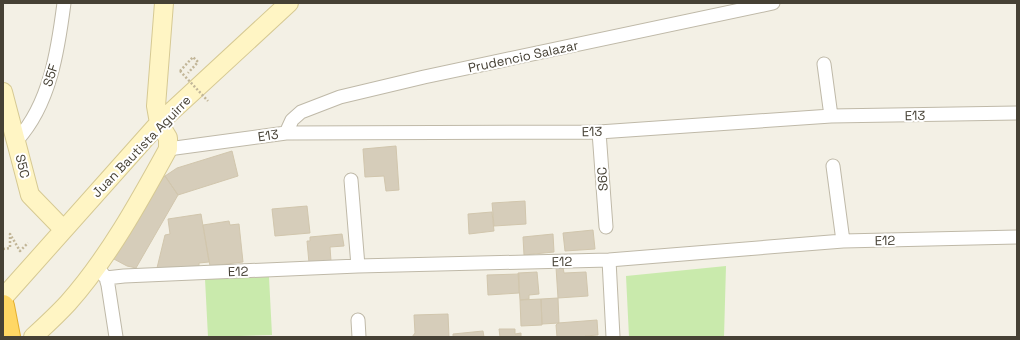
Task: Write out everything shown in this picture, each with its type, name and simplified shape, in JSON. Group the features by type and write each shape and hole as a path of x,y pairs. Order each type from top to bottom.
{"highway":[{"path":"3,306 8,333"}],"street":[{"name":"S5F","path":"17,140 30,125 41,102 58,49 64,3"},
{"path":"33,337 101,272 126,223 168,149 168,138 159,122 156,106 156,89 164,3"},
{"name":"Juan Bautista Aguirre","path":"3,298 159,122 289,3"},
{"name":"Prudencio Salazar","path":"286,133 292,120 301,112 340,98 424,77 773,3"},
{"path":"824,64 831,116"},
{"name":"S5C","path":"3,92 17,140 30,195 63,229"},
{"name":"E13","path":"168,149 286,133 599,132 831,116 1017,113"},
{"name":"S6C","path":"599,132 606,227"},
{"path":"833,166 842,241"},
{"path":"351,180 358,266"},
{"name":"E12","path":"101,272 132,276 358,266 609,260 842,241 1017,237"},
{"path":"609,260 614,337"},
{"path":"101,272 116,337"},
{"path":"358,320 359,337"}],"path":[{"path":"188,73 198,62 193,57 180,71 208,101"},
{"path":"3,249 10,248 10,234 20,251"}],"green space":[{"path":"726,266 724,337 629,337 626,276"},
{"path":"269,277 272,335 208,337 205,279"}],"building":[{"path":"396,146 399,190 386,191 384,176 365,177 363,149"},
{"path":"232,151 238,176 178,195 165,176 177,168"},
{"path":"165,176 178,195 136,268 127,266 112,258 156,182"},
{"path":"525,201 526,224 494,226 492,203"},
{"path":"307,206 310,233 275,236 272,209"},
{"path":"492,212 494,231 469,234 468,214"},
{"path":"201,214 209,262 199,263 199,266 157,268 165,235 170,234 168,219"},
{"path":"229,221 230,225 239,224 243,262 210,266 203,225"},
{"path":"593,230 595,249 565,251 563,233"},
{"path":"342,234 344,246 330,247 331,261 309,263 307,241 310,241 310,237"},
{"path":"553,234 554,252 524,255 523,237"},
{"path":"556,267 563,267 564,273 586,272 588,296 558,298"},
{"path":"537,272 539,294 529,295 529,299 520,300 518,273"},
{"path":"519,274 519,293 488,295 487,275"},
{"path":"558,298 559,323 542,324 541,299"},
{"path":"541,299 542,325 521,326 520,300"},
{"path":"448,314 449,337 412,337 415,333 414,315"},
{"path":"597,320 598,335 585,337 557,337 556,325 558,323"},
{"path":"499,329 515,329 515,334 521,333 521,337 500,337"},
{"path":"483,331 484,337 453,337 453,334"}]}
